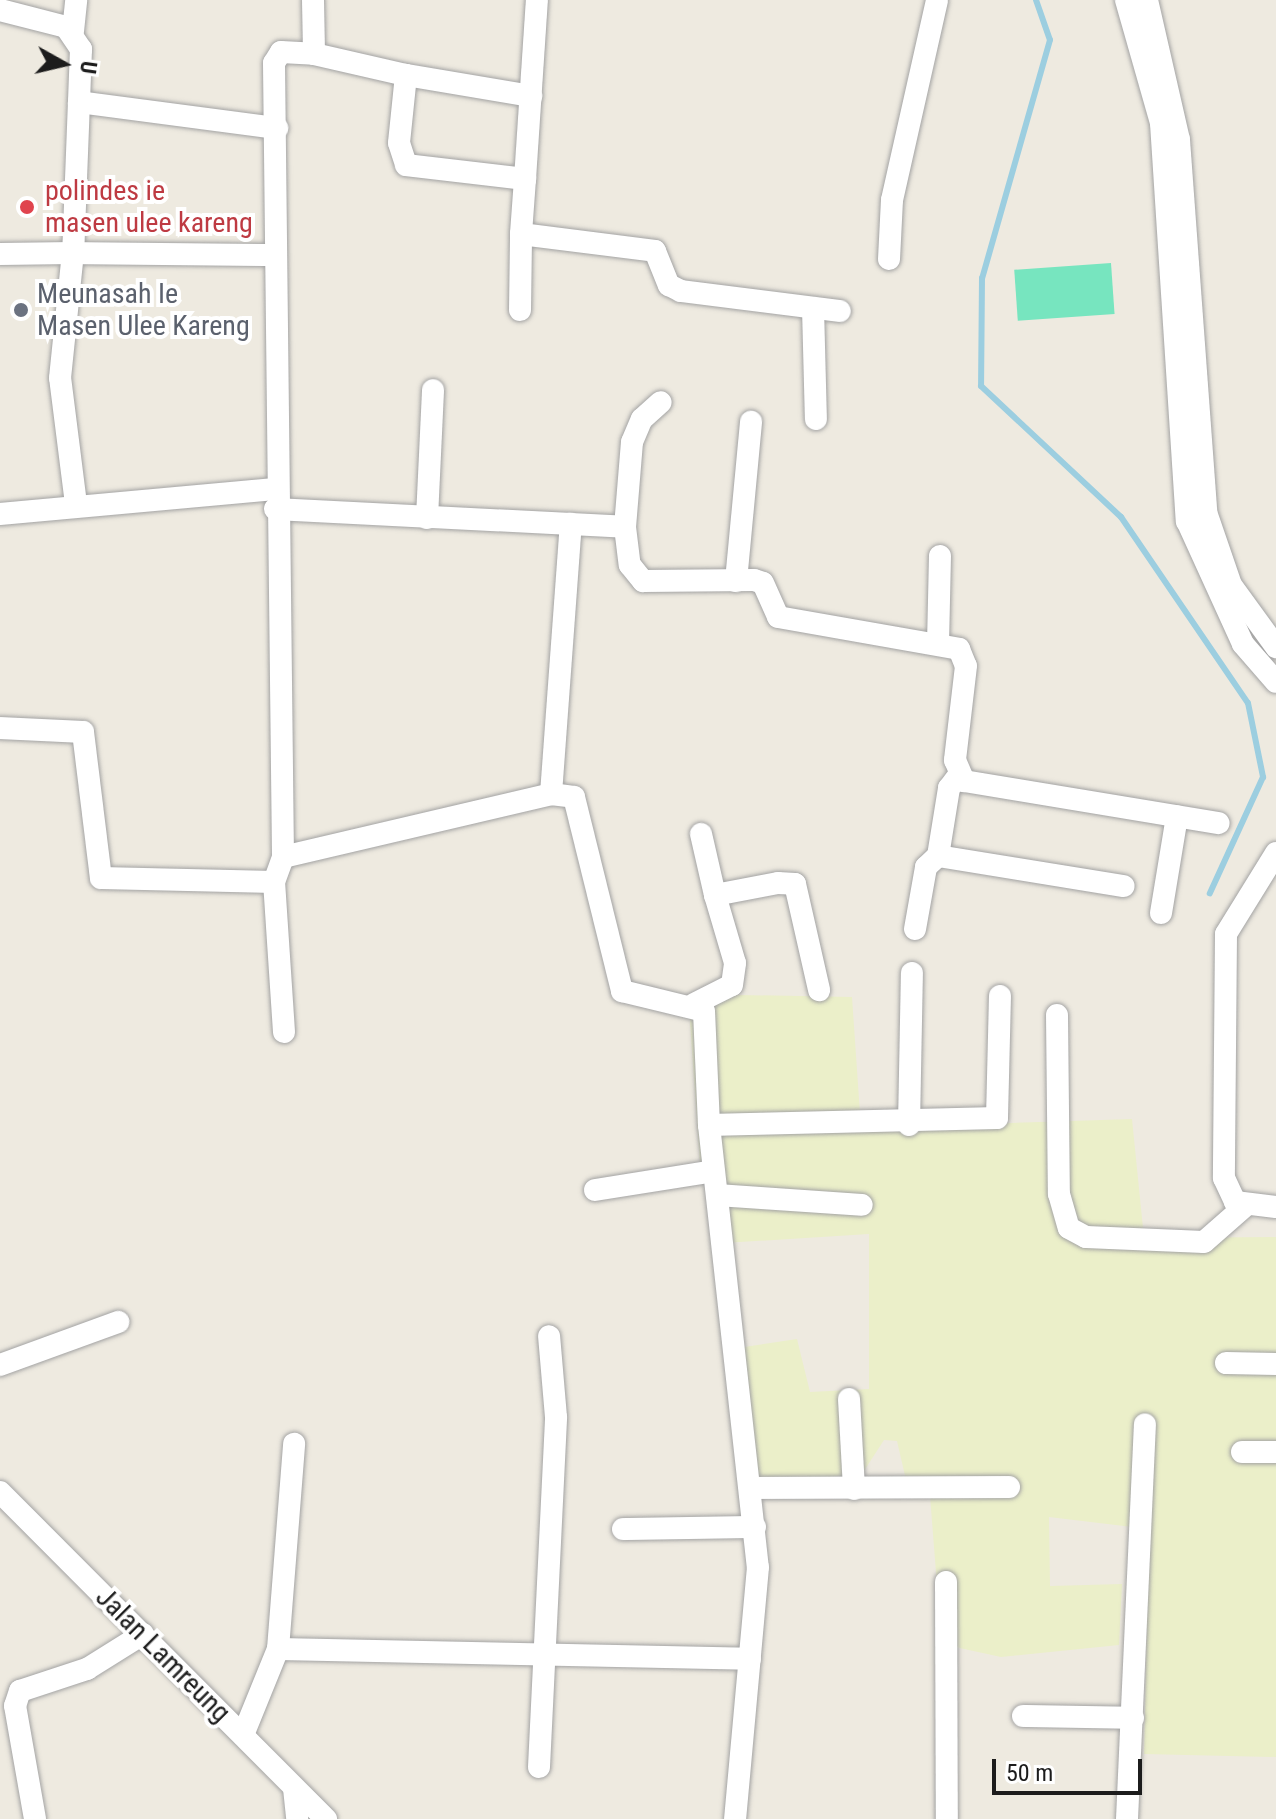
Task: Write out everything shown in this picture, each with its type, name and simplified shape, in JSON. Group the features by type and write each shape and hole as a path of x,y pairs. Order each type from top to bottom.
{"street":[{"path":"76,0 73,31 81,49 73,253 60,378 76,504"},
{"path":"313,0 314,54"},
{"path":"520,310 521,234 537,0"},
{"path":"889,259 892,200 937,0"},
{"path":"1126,0 1161,123 1175,202"},
{"path":"1147,0 1175,109 1175,202 1192,539 1243,644 1276,682"},
{"path":"0,10 73,31"},
{"path":"284,1032 274,882 283,857 275,499 275,59 281,52 314,54 406,75 531,96"},
{"path":"406,75 399,143 406,165 525,179"},
{"path":"79,102 277,128"},
{"path":"521,234 655,251 669,285 681,291 840,311"},
{"path":"0,254 276,255"},
{"path":"813,308 816,419"},
{"path":"427,518 433,390"},
{"path":"661,402 634,434 625,527 638,578 761,581 778,617 938,644 965,659 958,776 949,788 938,856 926,867 915,929"},
{"path":"736,581 751,422"},
{"path":"1187,437 1214,544 1251,618 1276,647"},
{"path":"0,514 76,504 275,499 427,518 625,527"},
{"path":"551,794 571,524"},
{"path":"938,644 940,556"},
{"path":"0,728 83,732 101,878 274,882"},
{"path":"958,776 1219,823"},
{"path":"283,857 551,794 578,801 622,991 694,1004 732,985 733,977 701,834"},
{"path":"1161,913 1177,816"},
{"path":"1276,853 1226,934 1224,1178 1229,1197 1245,1206 1276,1207"},
{"path":"938,856 1124,886"},
{"path":"715,895 795,884 819,990"},
{"path":"909,1125 912,973"},
{"path":"709,1125 909,1125 997,1118 1000,996"},
{"path":"694,1004 708,1023 709,1125 713,1171 755,1527 750,1659 735,1819"},
{"path":"1057,1015 1059,1194 1069,1228 1086,1237 1204,1242 1245,1206"},
{"path":"595,1190 713,1171"},
{"path":"717,1195 862,1205"},
{"path":"0,1365 118,1322"},
{"path":"539,1767 556,1417 549,1336"},
{"path":"1226,1363 1276,1364"},
{"path":"849,1399 854,1489"},
{"path":"1127,1819 1145,1424"},
{"path":"243,1735 278,1649 294,1444"},
{"path":"1242,1452 1276,1452"},
{"path":"752,1488 1009,1487"},
{"name":"Jalan Lamreung","path":"0,1492 326,1819"},
{"path":"623,1529 755,1527"},
{"path":"946,1582 947,1819"},
{"path":"35,1819 15,1706 20,1691 87,1669 143,1634"},
{"path":"278,1649 542,1657 750,1659"},
{"path":"1023,1716 1133,1718"},
{"path":"294,1788 297,1819"}],"green space":[{"path":"1111,263 1115,314 1018,321 1014,270"},
{"path":"688,994 852,997 861,1128 1132,1119 1144,1238 1276,1237 1276,1757 1144,1754 1149,1529 1049,1517 1050,1586 1122,1584 1119,1645 1001,1657 955,1647 938,1598 930,1496 906,1480 897,1441 884,1440 862,1474 759,1484 738,1348 797,1339 810,1392 869,1389 869,1234 724,1243 700,1165"}],"waterway":[{"path":"1036,0 1050,40 982,278 981,386 1121,517 1248,703 1263,777 1210,893"}],"place":[{"name":"polindes ie masen ulee kareng","path":"27,207"},
{"name":"Meunasah Ie Masen Ulee Kareng","path":"21,310"}]}
